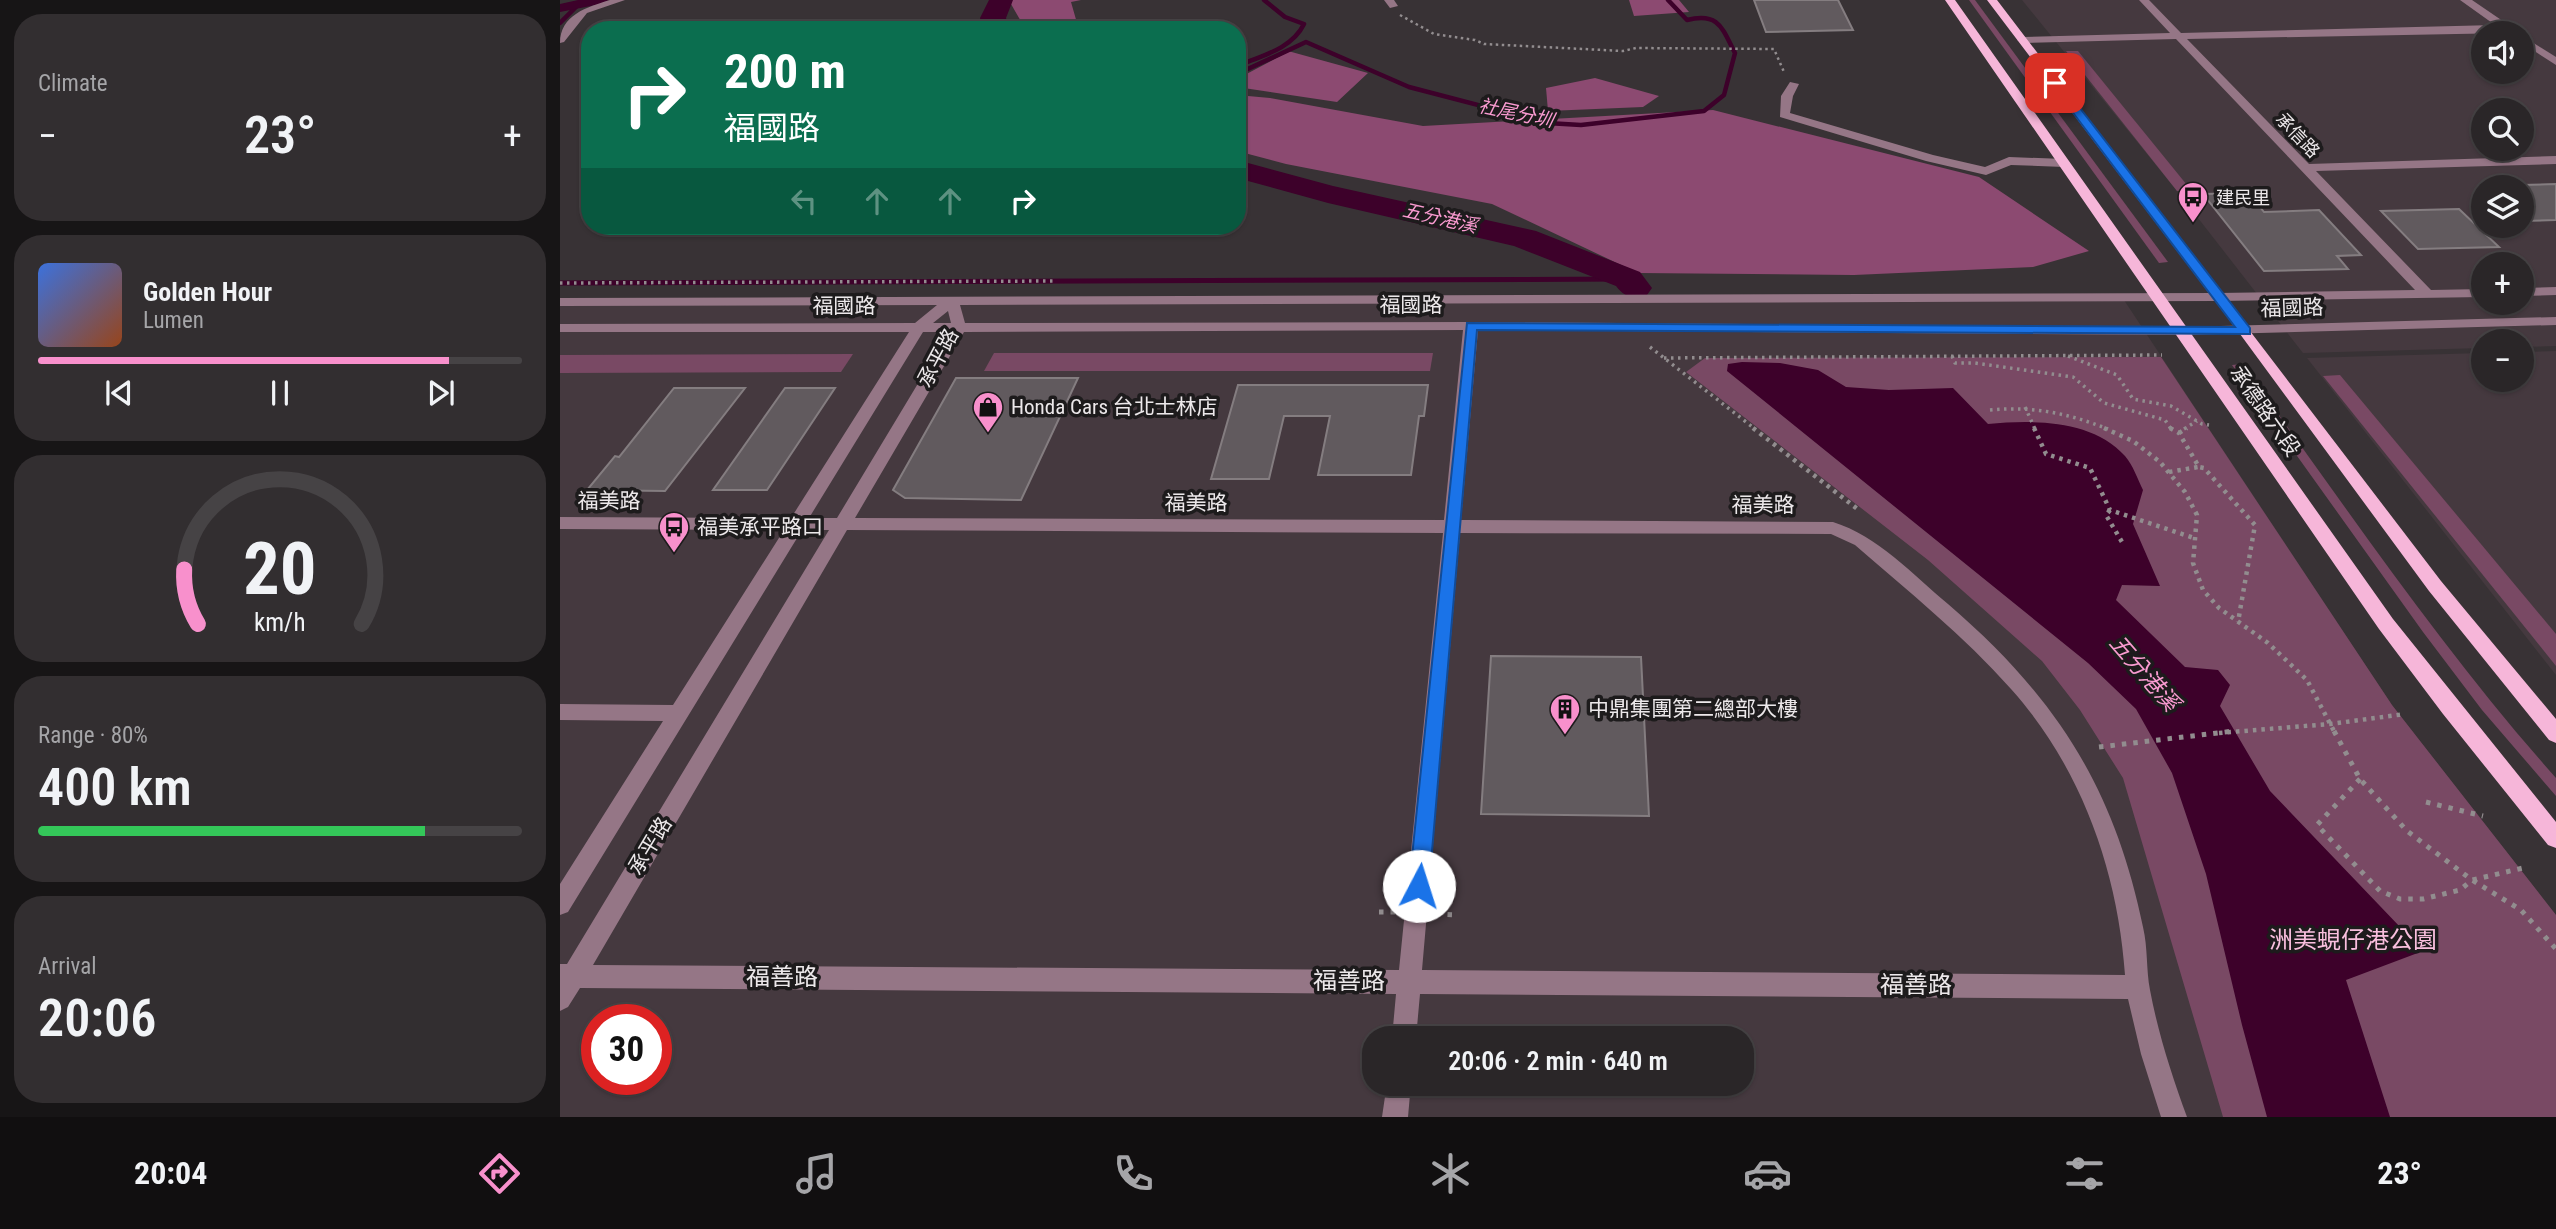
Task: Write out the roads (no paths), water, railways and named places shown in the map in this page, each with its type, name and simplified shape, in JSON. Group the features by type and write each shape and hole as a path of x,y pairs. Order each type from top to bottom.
{"main road":[{"name":"承德路六段","path":"1950,0 2386,624 2450,708 2556,838"},
{"name":"承德路六段","path":"1992,0 2245,331 2435,586 2556,734"}],"street":[{"path":"560,40 564,30 583,12 594,6 620,0"},
{"name":"承信路","path":"2144,0 2427,294"},
{"path":"2465,0 2496,21"},
{"path":"2022,40 2471,31"},
{"path":"2534,46 2556,62"},
{"path":"1794,83 1787,96 1784,114 1930,158 1986,171 2010,161 2064,163"},
{"path":"2305,168 2556,160"},
{"path":"2534,292 2556,291"},
{"name":"福國路","path":"560,302 2217,297 2471,293"},
{"name":"承平路","path":"560,904 919,327 953,300 959,327 567,976 560,999"},
{"name":"福國路","path":"560,328 1471,326 2245,331 2556,321"},
{"path":"1406,1026 1471,326"},
{"name":"福美路","path":"560,523 1833,528 1861,540 2003,664 2039,705 2073,756 2102,817 2119,871 2133,931 2138,987"},
{"path":"560,712 680,713"},
{"name":"福善路","path":"567,976 2138,987"},
{"path":"2138,987 2155,1064 2174,1117"},
{"path":"1395,1117 1397,1096"}],"water":[{"path":"1780,363 1818,370 1846,387 1889,390 1953,388 1988,424 2024,422 2079,429 2096,435 2125,456 2143,490 2133,524 2160,586 2122,585 2116,600 2185,667 2218,670 2230,685 2220,706 2270,791 2423,951 2346,980 2390,1117 2267,1117 2206,874 2172,773 2136,709 2088,663 1727,371 1728,364"}],"waterway":[{"path":"560,8 601,0"},
{"name":"五分港溪","path":"994,21 1001,0"},
{"path":"1246,63 1284,46 1299,33 1304,24 1285,17 1264,0"},
{"name":"社尾分圳","path":"1246,70 1306,42 1409,87 1547,123 1581,125 1704,111 1724,95 1735,53 1723,29 1713,20 1687,20 1668,0"},
{"path":"560,23 578,5"},
{"name":"五分港溪","path":"1246,171 1328,194 1524,238 1628,279 1635,288"},
{"path":"560,283 1628,279"}],"place":[{"name":"建民里","path":"2193,224"},
{"name":"Honda Cars 台北士林店","path":"988,434"},
{"name":"福美承平路口","path":"674,554"},
{"name":"中鼎集團第二總部大樓","path":"1565,736"}],"park label":[{"name":"洲美蜆仔港公園","path":"2353,940"}]}
